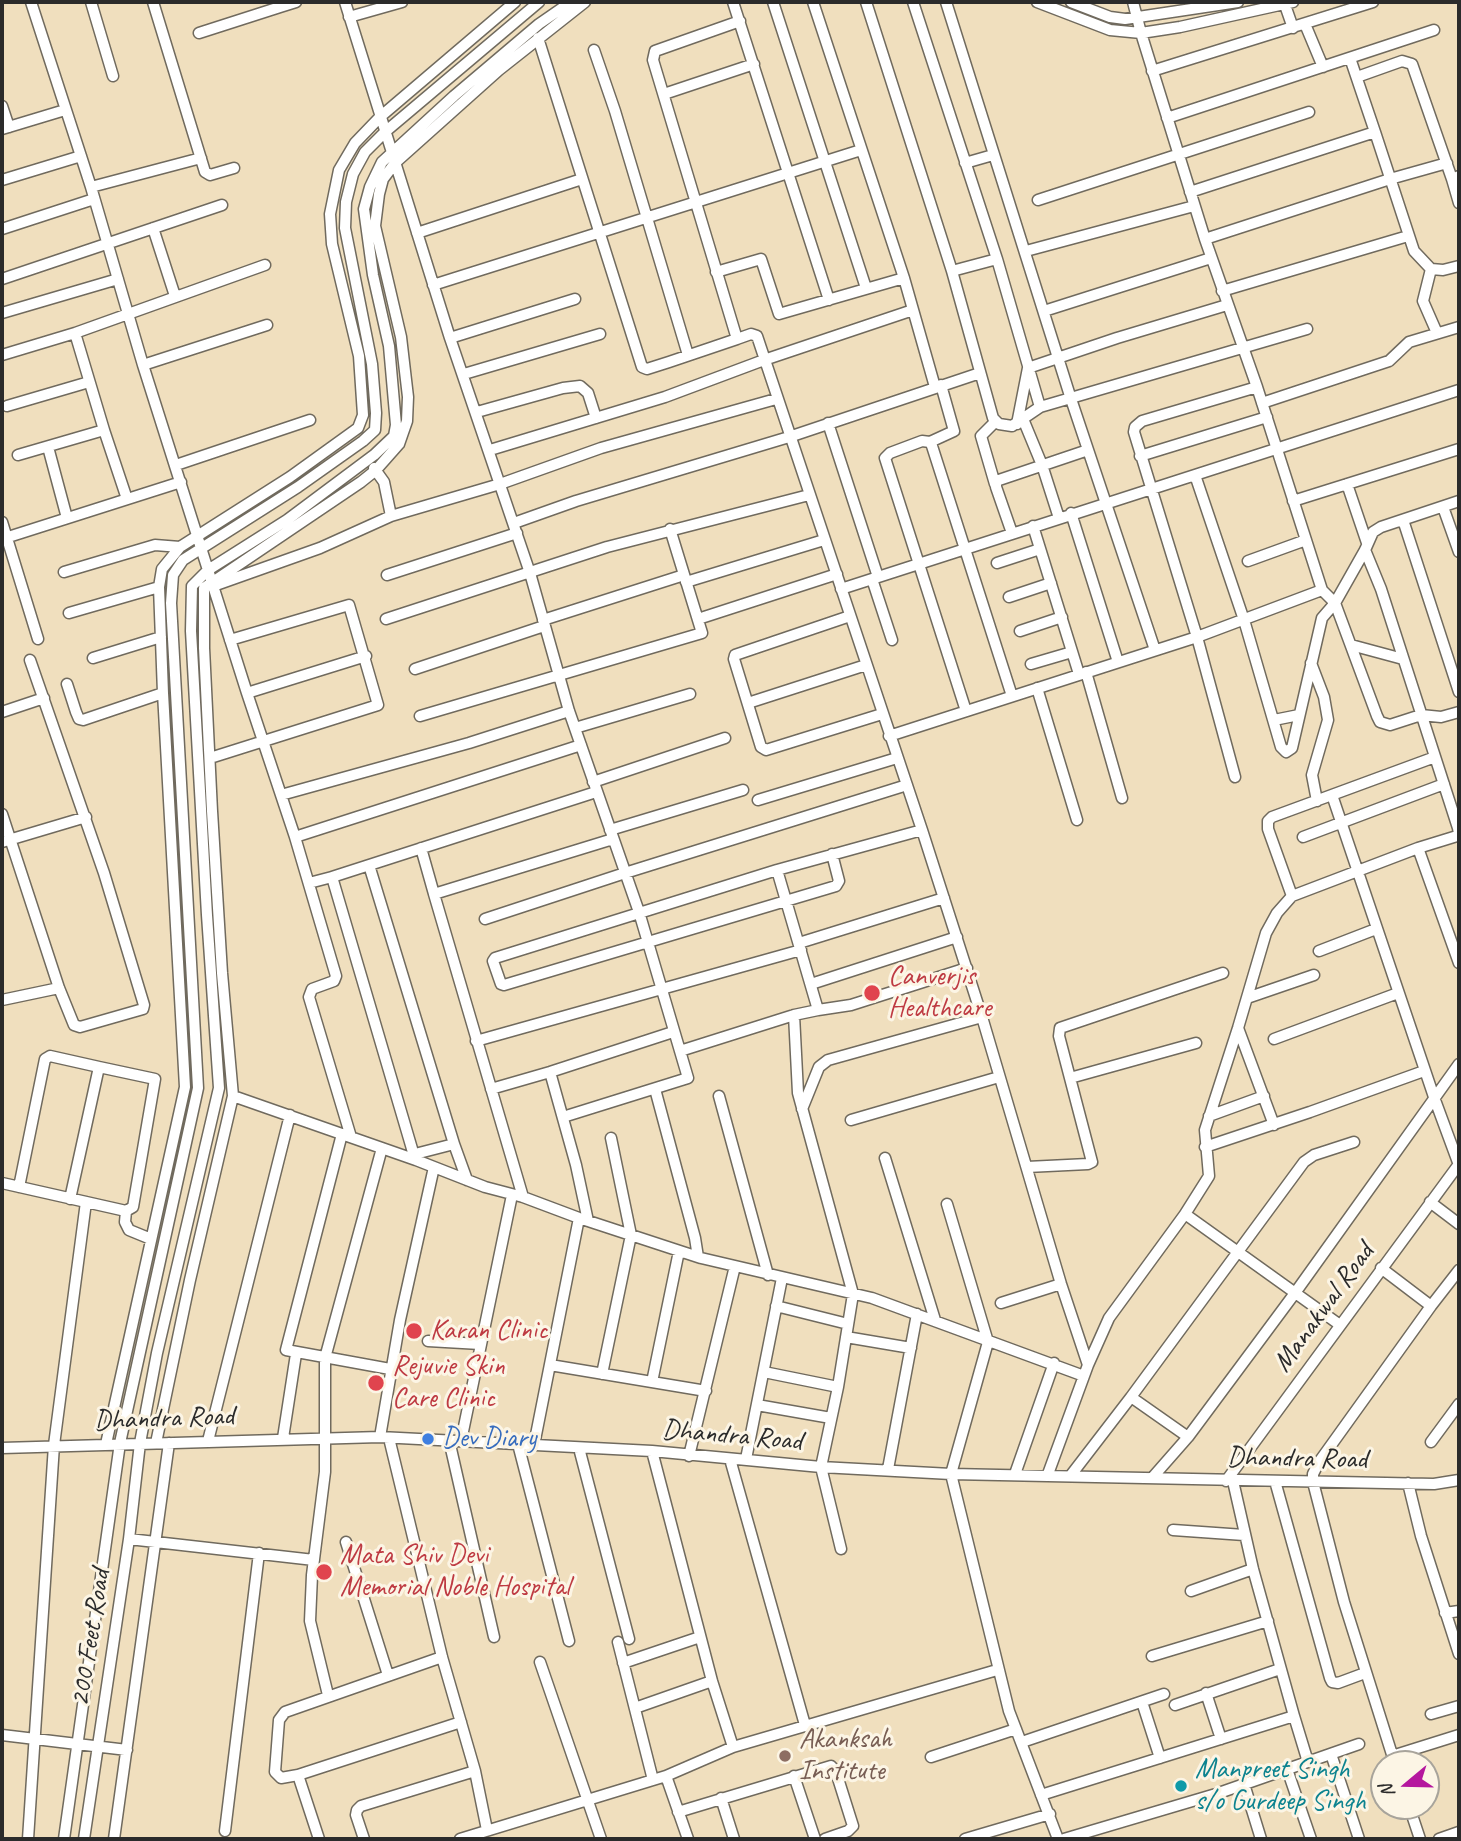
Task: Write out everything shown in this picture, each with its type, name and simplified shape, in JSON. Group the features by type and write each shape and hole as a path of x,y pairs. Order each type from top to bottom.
{"street":[{"path":"31,2 91,187 200,549 295,837 336,980 312,989 309,997 346,1135 285,1348 296,1354 390,1369"},
{"path":"91,2 113,76"},
{"path":"153,2 207,174 234,167"},
{"path":"199,33 280,4 296,2"},
{"path":"345,2 450,338 530,573 569,711 639,912 688,1078 563,1117"},
{"path":"349,17 402,2"},
{"path":"106,1444 183,1102 185,1071 163,692 159,587 162,569 180,547 289,477 358,428 363,415 359,356 332,244 330,214 339,170 355,143 380,117 515,2"},
{"path":"64,1839 120,1443 198,1088 171,587 173,575 179,565 200,549 298,487 375,430 372,364 345,228 346,202 353,174 365,152 385,132 539,2"},
{"path":"211,579 299,526 376,470 398,444 408,411 401,337 375,226 383,179 393,158 518,42 570,2"},
{"path":"156,1443 190,1280 233,1096 222,974 204,588 211,579 366,461 394,436 396,425 389,346 373,275 364,209 370,187 382,162 393,158 585,2"},
{"path":"733,2 829,300"},
{"path":"773,2 866,288"},
{"path":"814,2 954,431 929,442 922,441 890,453 885,458 966,712"},
{"path":"866,2 952,271 996,421 1005,426 1020,422 1040,407 1243,350 1307,329"},
{"path":"913,2 997,258 1040,407"},
{"path":"946,2 1071,399 1154,650"},
{"path":"1037,2 1110,30 1141,33 1289,3 1293,28"},
{"path":"1071,2 1111,17 1138,19 1238,2"},
{"path":"1121,2 1134,2 1152,71 1194,206 1267,416 1322,590 1335,603 1380,722 1390,725 1421,715 1441,718 1459,712"},
{"path":"1152,71 1373,2"},
{"path":"737,339 653,53 740,21"},
{"path":"1305,24 1323,67"},
{"path":"1167,118 1434,30"},
{"path":"538,38 642,367 647,369 755,334 957,937 1061,1284 1088,1365"},
{"path":"594,50 615,111 688,355"},
{"path":"1350,58 1414,251 1431,269 1443,270 1459,266"},
{"path":"1357,77 1402,61 1412,64 1447,163 1456,177 1459,203"},
{"path":"664,94 754,64"},
{"path":"2,106 5,128 65,110"},
{"path":"1038,200 1309,112"},
{"path":"1190,192 1375,132"},
{"path":"433,285 861,149"},
{"path":"965,163 993,155"},
{"path":"2,180 80,156"},
{"path":"91,187 201,158"},
{"path":"1205,239 1447,163"},
{"path":"417,233 582,178"},
{"path":"2,229 94,200"},
{"path":"2,279 222,205"},
{"path":"1026,251 1194,206"},
{"path":"153,228 175,296"},
{"path":"1222,291 1408,236"},
{"path":"952,271 997,258"},
{"path":"1044,312 1211,258"},
{"path":"716,272 761,259 779,314 904,278"},
{"path":"2,355 75,333 265,265"},
{"path":"1431,269 1423,300 1437,333"},
{"path":"2,313 118,279"},
{"path":"450,338 575,299"},
{"path":"1027,368 1227,305"},
{"path":"490,450 665,397 764,360 913,310"},
{"path":"143,365 267,325"},
{"path":"1262,403 1389,361 1409,342 1459,327"},
{"path":"75,333 127,499"},
{"path":"464,374 600,334"},
{"path":"1027,368 1020,422 1042,465 1059,518"},
{"path":"387,575 515,528 576,501 789,437 980,373"},
{"path":"7,406 89,382"},
{"path":"477,412 580,386 588,393 597,418"},
{"path":"1235,777 1198,637 1134,432 1138,424 1257,387"},
{"path":"841,589 1459,390"},
{"path":"211,579 320,548 391,516 500,484 601,448 776,398"},
{"path":"1140,456 1267,416"},
{"path":"176,465 310,420"},
{"path":"996,421 981,436 1012,533"},
{"path":"828,423 892,640"},
{"path":"18,455 104,430"},
{"path":"929,442 966,548 1012,696"},
{"path":"48,447 67,518"},
{"path":"1293,501 1459,449"},
{"path":"995,484 1000,479 1088,450"},
{"path":"366,461 384,482 391,516"},
{"path":"1195,475 1244,620 1281,747 1286,752 1292,748 1322,618 1335,603 1376,529 1459,501"},
{"path":"4,538 181,482"},
{"path":"1048,1474 1088,1365 1109,1318 1185,1214 1209,1176 1205,1130 1266,933 1277,913 1293,896 1418,848 1457,836 1459,828 1347,484"},
{"path":"386,619 607,547 809,495"},
{"path":"1443,507 1459,552"},
{"path":"1071,513 1118,663"},
{"path":"1403,520 1459,692"},
{"path":"2,522 4,538 38,639"},
{"path":"1033,526 1072,652 1083,673 1122,798"},
{"path":"421,716 701,634 670,529"},
{"path":"415,669 543,623 685,578 824,540"},
{"path":"1248,561 1306,540"},
{"path":"64,572 155,545 180,547"},
{"path":"998,563 1040,549"},
{"path":"698,619 837,574"},
{"name":"200 Feet Road","path":"84,1839 129,1539 140,1443 157,1353 219,1088 207,927 190,595 196,580 211,579"},
{"path":"1009,597 1051,583"},
{"path":"69,613 159,587"},
{"path":"889,736 1198,637 1322,590"},
{"path":"210,758 378,705 351,607 346,604 230,640"},
{"path":"850,616 735,654 734,659 763,749 882,714"},
{"path":"1020,631 1062,617"},
{"path":"93,658 161,637"},
{"path":"1351,645 1404,659"},
{"path":"1031,664 1072,652"},
{"path":"247,693 366,656"},
{"path":"2,814 6,841 77,1027 145,1007 86,817 30,660"},
{"path":"1311,663 1324,697 1328,720 1312,775 1317,801"},
{"path":"748,703 866,665"},
{"path":"67,684 79,719 83,720 163,692"},
{"path":"1037,688 1077,820"},
{"path":"575,728 690,694"},
{"path":"2,712 44,698"},
{"path":"281,795 468,743 569,711"},
{"path":"1274,720 1298,715"},
{"path":"309,883 421,848 725,738"},
{"path":"295,837 580,745"},
{"path":"1293,896 1268,829 1268,821 1272,817 1435,757"},
{"path":"758,800 897,758"},
{"path":"1303,837 1444,784"},
{"path":"485,919 907,785"},
{"path":"434,894 743,790"},
{"path":"1332,795 1424,1071 1459,1164"},
{"path":"6,841 86,817"},
{"path":"832,854 838,884 648,943 501,984 493,961 495,958 777,870 832,854 922,830"},
{"path":"421,848 523,1198"},
{"path":"1418,848 1459,963"},
{"path":"369,865 467,1180"},
{"path":"777,870 818,1010"},
{"path":"332,877 415,1157"},
{"path":"476,1041 661,991 944,898"},
{"path":"1319,951 1376,929"},
{"path":"811,984 957,937"},
{"path":"680,1051 794,1015 851,1005 967,968"},
{"path":"1027,1167 1092,1162 1059,1037 1060,1028 1223,973"},
{"path":"1247,998 1314,975"},
{"path":"2,1000 60,988"},
{"path":"1274,1039 1398,993"},
{"path":"794,1015 798,1093 853,1294 838,1387 821,1467 841,1549"},
{"path":"802,1110 819,1067 828,1060 982,1017"},
{"path":"1238,1028 1274,1125"},
{"path":"491,1089 673,1032"},
{"path":"1070,1078 1196,1043"},
{"path":"19,1187 45,1059 50,1056 155,1079 133,1207 127,1211 125,1222 129,1230 152,1240"},
{"path":"1152,1478 1188,1437 1295,1293 1459,1064"},
{"path":"70,1199 99,1067"},
{"path":"1205,1147 1424,1071"},
{"path":"534,1445 583,1219 563,1117 550,1072"},
{"path":"851,1120 999,1077"},
{"path":"655,1089 698,1257"},
{"path":"233,1096 415,1157 467,1180 679,1251 768,1275 872,1298 1084,1376"},
{"path":"719,1096 768,1275"},
{"path":"1209,1116 1264,1096"},
{"path":"208,1441 290,1115"},
{"path":"601,1374 631,1235 611,1138"},
{"path":"1071,1475 1304,1162 1354,1142"},
{"path":"415,1157 454,1144"},
{"path":"328,1695 312,1635 310,1608 325,1472 325,1357 382,1148"},
{"path":"885,1158 935,1320"},
{"name":"Manakwal Road","path":"1230,1481 1381,1268 1459,1164"},
{"path":"434,1167 390,1369 384,1437 475,1771 487,1830"},
{"path":"2,1184 127,1211"},
{"path":"461,1441 512,1195"},
{"path":"28,1839 54,1445 86,1202"},
{"path":"1430,1202 1459,1224"},
{"path":"947,1204 988,1342 951,1474 998,1670 1016,1729 1058,1839"},
{"path":"1185,1214 1340,1325"},
{"path":"652,1382 679,1251"},
{"path":"689,1456 735,1266"},
{"path":"1381,1268 1431,1306"},
{"path":"1391,1750 1366,1673 1313,1482 1315,1469 1459,1270"},
{"path":"746,1459 782,1278"},
{"path":"1001,1303 1061,1284"},
{"path":"776,1306 848,1325"},
{"path":"888,1469 916,1314"},
{"path":"846,1337 911,1348"},
{"path":"428,1341 480,1344"},
{"path":"283,1438 296,1354"},
{"path":"1015,1474 1054,1363"},
{"path":"550,1365 706,1391"},
{"path":"764,1371 838,1387"},
{"path":"1131,1397 1188,1437"},
{"path":"1431,1442 1459,1404"},
{"path":"757,1405 831,1418"},
{"name":"Dhandra Road","path":"2,1448 384,1437 652,1451 821,1467 951,1474 1434,1484 1459,1480"},
{"path":"449,1440 494,1637"},
{"path":"114,1839 169,1443"},
{"path":"518,1444 569,1641"},
{"path":"579,1448 629,1639"},
{"path":"652,1451 712,1681 733,1747"},
{"path":"730,1459 805,1725"},
{"path":"1230,1481 1280,1669 1308,1762"},
{"path":"1275,1481 1330,1678 1332,1682 1338,1683 1366,1673"},
{"path":"1408,1483 1421,1536 1459,1654"},
{"path":"1172,1530 1244,1535"},
{"path":"129,1539 314,1560"},
{"path":"346,1542 388,1675"},
{"path":"225,1831 259,1553"},
{"path":"1191,1591 1253,1569"},
{"path":"1445,1613 1459,1611"},
{"path":"1152,1656 1268,1621"},
{"path":"623,1663 700,1637"},
{"path":"618,1642 653,1780"},
{"path":"442,1657 328,1695 281,1715 275,1772 281,1778 298,1775 461,1722"},
{"path":"540,1662 601,1839"},
{"path":"1175,1705 1280,1669"},
{"path":"460,1839 666,1776 733,1747 998,1670"},
{"path":"635,1709 712,1681"},
{"path":"1206,1693 1221,1739"},
{"path":"1022,1742 1164,1694"},
{"path":"1142,1702 1160,1758"},
{"path":"1431,1714 1459,1706"},
{"path":"1041,1794 1294,1716"},
{"path":"931,1757 1016,1729"},
{"path":"2,1735 127,1750"},
{"path":"1420,1750 1459,1735"},
{"path":"1064,1839 1244,1784 1359,1744"},
{"path":"1331,1754 1359,1839"},
{"path":"678,1812 831,1766 836,1772 853,1826 849,1831 824,1839"},
{"path":"1287,1769 1311,1839"},
{"path":"364,1839 356,1815 361,1806 475,1771"},
{"path":"298,1775 319,1839"},
{"path":"666,1776 688,1839"},
{"path":"794,1776 815,1839"},
{"path":"1244,1784 1261,1839"},
{"path":"722,1798 734,1839"},
{"path":"965,1839 1050,1814"},
{"path":"1414,1820 1420,1839"},
{"path":"498,1827 502,1839"},
{"path":"1439,1839 1459,1832"}],"place":[{"name":"Canverjis Healthcare","path":"872,993"},
{"name":"Karan Clinic","path":"414,1331"},
{"name":"Rejuvie Skin Care Clinic","path":"376,1383"},
{"name":"Dev Diary","path":"428,1439"},
{"name":"Mata Shiv Devi Memorial Noble Hospital","path":"324,1572"},
{"name":"Akanksah Institute","path":"785,1756"},
{"name":"Manpreet Singh s/o Gurdeep Singh","path":"1181,1786"}]}
